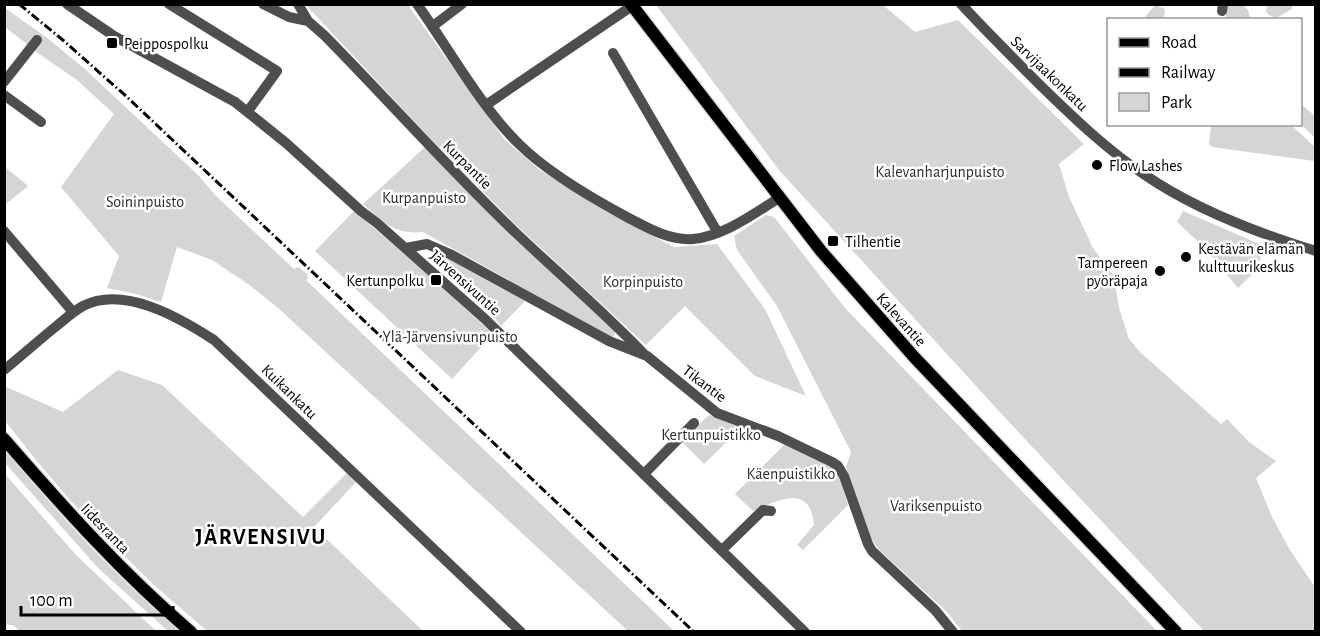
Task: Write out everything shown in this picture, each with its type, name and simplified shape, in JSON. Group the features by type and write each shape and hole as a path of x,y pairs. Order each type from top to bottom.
{"main road":[{"name":"Kalevantie","path":"632,5 814,243 908,350 1176,632"},
{"name":"Iidesranta","path":"4,440 87,534 138,585 191,632"}],"street":[{"name":"Järvensivuntie","path":"67,4 114,36 197,80 248,111 485,319 805,632"},
{"path":"169,4 277,71 248,111"},
{"name":"Kurpantie","path":"263,4 283,14 308,21 334,44 422,140 515,232 616,324 647,356"},
{"path":"298,4 308,21"},
{"path":"417,4 486,105 520,145 536,159 640,224 674,238 692,239 718,233 779,198"},
{"path":"433,26 462,4"},
{"name":"Sarvijaakonkatu","path":"961,4 1063,107 1103,144 1145,176 1234,222 1316,251"},
{"path":"486,105 632,5"},
{"path":"4,82 37,40"},
{"path":"613,54 718,233"},
{"path":"4,95 41,122"},
{"path":"4,231 73,312"},
{"name":"Tikantie","path":"406,248 421,244 434,246 609,341 647,356 713,411 778,436 838,466 844,476 872,551 935,610 953,632"},
{"name":"Kuikankatu","path":"4,370 73,312 98,300 129,301 183,320 213,340 521,632"},
{"path":"644,474 694,423"},
{"path":"722,550 763,510 771,511"}],"green space":[{"name":"Korpinpuisto","path":"306,5 408,5 505,140 540,170 605,211 674,247 717,244 765,309 806,396 755,376 685,306 646,345 517,226 427,135"},
{"name":"Kalevanharjunpuisto","path":"656,5 883,5 915,32 958,20 1084,144 1059,164 1069,197 1093,248 1114,276 1119,308 1129,339 1140,352 1221,424 1227,419 1249,442 1276,461 1256,478 1272,517 1290,550 1315,587 1315,631 1204,631 779,170"},
{"path":"1155,5 1165,9 1164,18 1144,18"},
{"path":"1227,5 1243,5 1248,10 1250,18 1225,18"},
{"path":"1267,5 1292,5 1292,9 1276,18 1266,12"},
{"name":"Soininpuisto","path":"5,8 46,37 86,70 294,269 299,267 308,275 307,281 674,631 628,631 277,307 212,260 177,247 161,302 107,288 119,256 61,187 114,114 77,80 35,51 12,65 27,44 5,27"},
{"path":"1302,105 1315,116 1315,138 1302,125"},
{"path":"1211,126 1292,126 1315,147 1315,161 1212,147 1209,144"},
{"name":"Kurpanpuisto","path":"425,147 612,327 614,336 611,337 423,232 404,231 390,226 363,204"},
{"path":"5,167 28,186 4,205"},
{"name":"Ylä-Järvensivunpuisto","path":"354,211 493,334 452,379 315,251"},
{"path":"1183,211 1264,246 1257,270 1238,288 1207,250 1177,222"},
{"name":"Variksenpuisto","path":"766,215 774,217 845,308 1157,631 962,631 947,612 878,549 871,538 846,467 851,452 777,306 737,250 734,236"},
{"path":"444,254 525,301 501,326 490,311 439,265 436,257"},
{"path":"118,370 162,385 303,517 347,473 356,482 314,527 423,631 207,631 117,549 69,499 5,421 4,386 63,412"},
{"name":"Kertunpuistikko","path":"709,415 742,427 704,464 681,441"},
{"name":"Käenpuistikko","path":"785,444 832,467 839,475 848,505 803,550 797,545 814,525 807,504 800,499 792,498 753,511 735,494"},
{"path":"5,450 88,545 180,631 168,631 98,568 5,463"},
{"path":"4,473 76,555 156,631 20,631 14,626 5,624"}],"railway":[{"path":"19,4 127,97 694,632"}],"place":[{"name":"Peippospolku","path":"112,43"},
{"name":"Flow Lashes","path":"1097,165"},
{"name":"Tilhentie","path":"833,241"},
{"name":"Kestävän elämän kulttuurikeskus","path":"1186,257"},
{"name":"Tampereen pyöräpaja","path":"1160,271"},
{"name":"Kertunpolku","path":"436,280"}],"district":[{"name":"JÄRVENSIVU","path":"261,536"}]}
